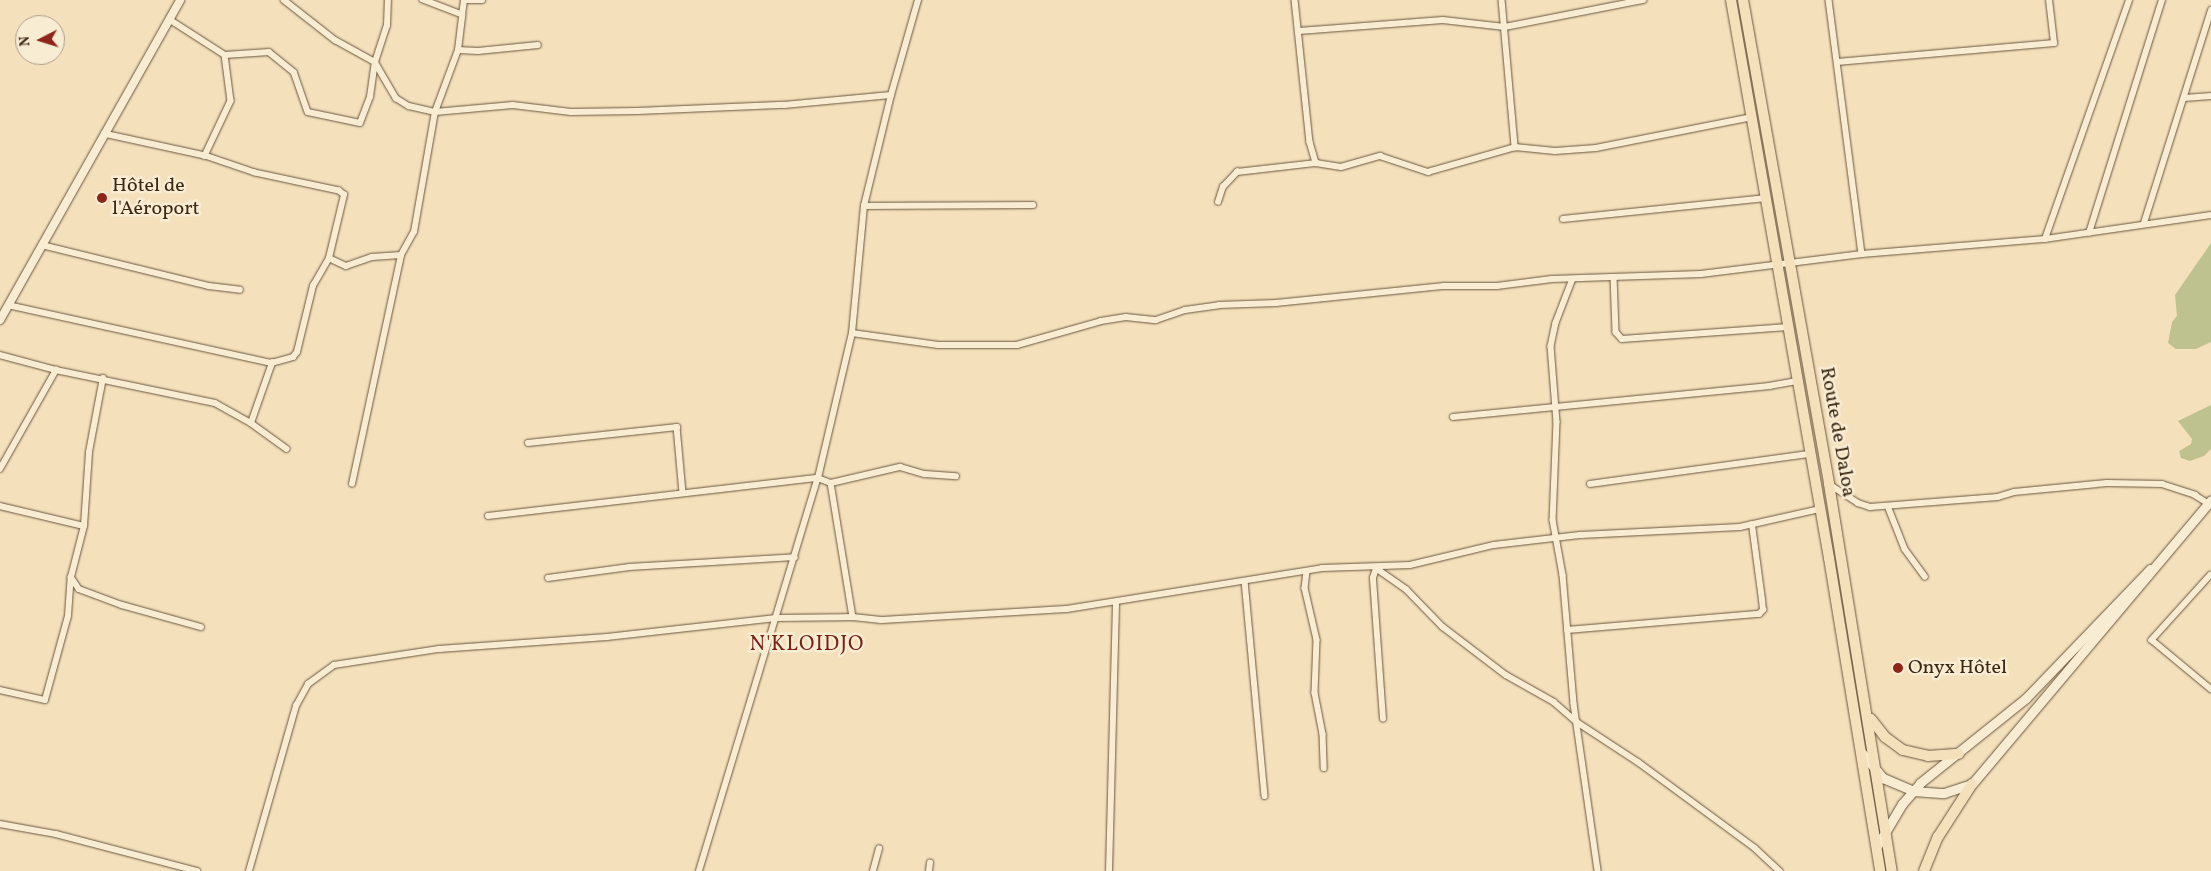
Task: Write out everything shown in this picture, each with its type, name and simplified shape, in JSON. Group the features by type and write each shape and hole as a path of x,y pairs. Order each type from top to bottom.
{"highway":[{"name":"Route de Daloa","path":"1731,0 1820,508 1880,871"},
{"name":"Route de Daloa","path":"1743,0 1829,484 1892,871"},
{"path":"1866,708 1875,727 1903,750 1928,756 1959,754"},
{"path":"1924,871 1938,837 1972,784"}],"main road":[{"path":"1862,754 1877,772 1912,792 1944,793 1972,784 2210,501"},
{"path":"1877,846 1886,828 1912,792 2026,698 2160,561"}],"street":[{"path":"0,320 180,0"},
{"path":"284,0 335,40 375,62 396,98 409,106 435,112 513,105 571,112 638,111 784,105 890,95"},
{"path":"169,19 225,55 269,52 294,72 308,112 360,123 370,97 375,62 387,26 388,0"},
{"path":"423,0 462,15"},
{"path":"352,484 401,255 414,232 435,112 458,50 464,0 482,0"},
{"path":"699,871 818,478 852,333 864,206 890,95 918,0"},
{"path":"1295,0 1310,142 1316,163"},
{"path":"1502,0 1515,147"},
{"path":"1299,31 1443,20 1505,26 1643,0"},
{"path":"1829,0 1862,254"},
{"path":"1837,62 2054,44 2049,0"},
{"path":"2045,240 2128,0"},
{"path":"2089,233 2162,0"},
{"path":"2144,223 2211,10"},
{"path":"458,50 478,52 538,45"},
{"path":"205,156 232,101 225,55"},
{"path":"2184,98 2211,96"},
{"path":"1218,202 1223,187 1237,172 1316,163 1341,167 1380,156 1428,172 1515,147 1555,151 1596,148 1752,117"},
{"path":"8,306 272,363 293,357 297,352 313,286 329,258 344,203 344,195 339,191 255,173 205,156 104,134"},
{"path":"1563,219 1766,198"},
{"path":"864,206 1033,204"},
{"path":"852,333 938,345 1017,345 1101,321 1126,317 1156,320 1185,310 1219,305 1573,279 1701,274 1862,254 2045,240 2144,223 2211,215"},
{"path":"42,245 209,286 240,290"},
{"path":"329,258 346,266 372,257 401,255"},
{"path":"1614,277 1616,332 1622,340 1788,327"},
{"path":"1573,279 1556,323 1551,346 1555,406 1554,538 1563,576 1577,722 1598,871"},
{"path":"0,355 56,370 103,378 215,403 251,423 287,449"},
{"path":"251,423 272,363"},
{"path":"0,469 56,370"},
{"path":"0,690 45,700 68,616 72,577 84,526 89,452 103,378"},
{"path":"1453,417 1466,418 1555,406 1769,386 1797,381"},
{"path":"528,443 678,427 683,493"},
{"path":"1590,484 1810,454"},
{"path":"488,516 818,478 831,483 900,467 925,474 956,476"},
{"path":"831,483 853,616"},
{"path":"1829,484 1858,503 1888,506 2107,483 2162,484 2210,501"},
{"path":"0,506 84,526"},
{"path":"1888,506 1905,549 1925,577"},
{"path":"249,871 296,706 308,684 334,665 439,649 607,637 776,618 853,616 881,620 1116,603 1245,581 1357,565 1376,568 1410,565 1494,545 1554,538 1690,532 1752,525 1820,508"},
{"path":"1567,630 1759,614 1762,610 1762,600 1752,525"},
{"path":"548,578 629,568 795,556"},
{"path":"1376,568 1373,578 1383,719"},
{"path":"1376,568 1406,589 1443,627 1506,675 1554,702 1577,722 1664,780 1755,848 1780,871"},
{"path":"1307,572 1305,588 1317,640 1314,693 1323,734 1324,768"},
{"path":"2211,575 2152,640 2211,689"},
{"path":"72,577 79,589 122,605 201,627"},
{"path":"1245,581 1265,796"},
{"path":"1109,871 1116,603"},
{"path":"0,824 56,834 197,871"},
{"path":"873,871 879,849"},
{"path":"929,871 930,863"}],"green space":[{"path":"2211,243 2211,342 2196,349 2176,349 2168,343 2172,322 2177,316 2175,295"},
{"path":"2211,405 2211,449 2204,456 2190,461 2181,458 2179,451 2191,444 2192,439 2178,421"}],"place":[{"name":"Hôtel de l'Aéroport","path":"102,198"},
{"name":"Onyx Hôtel","path":"1898,668"}],"district":[{"name":"N'KLOIDJO","path":"807,645"}]}
